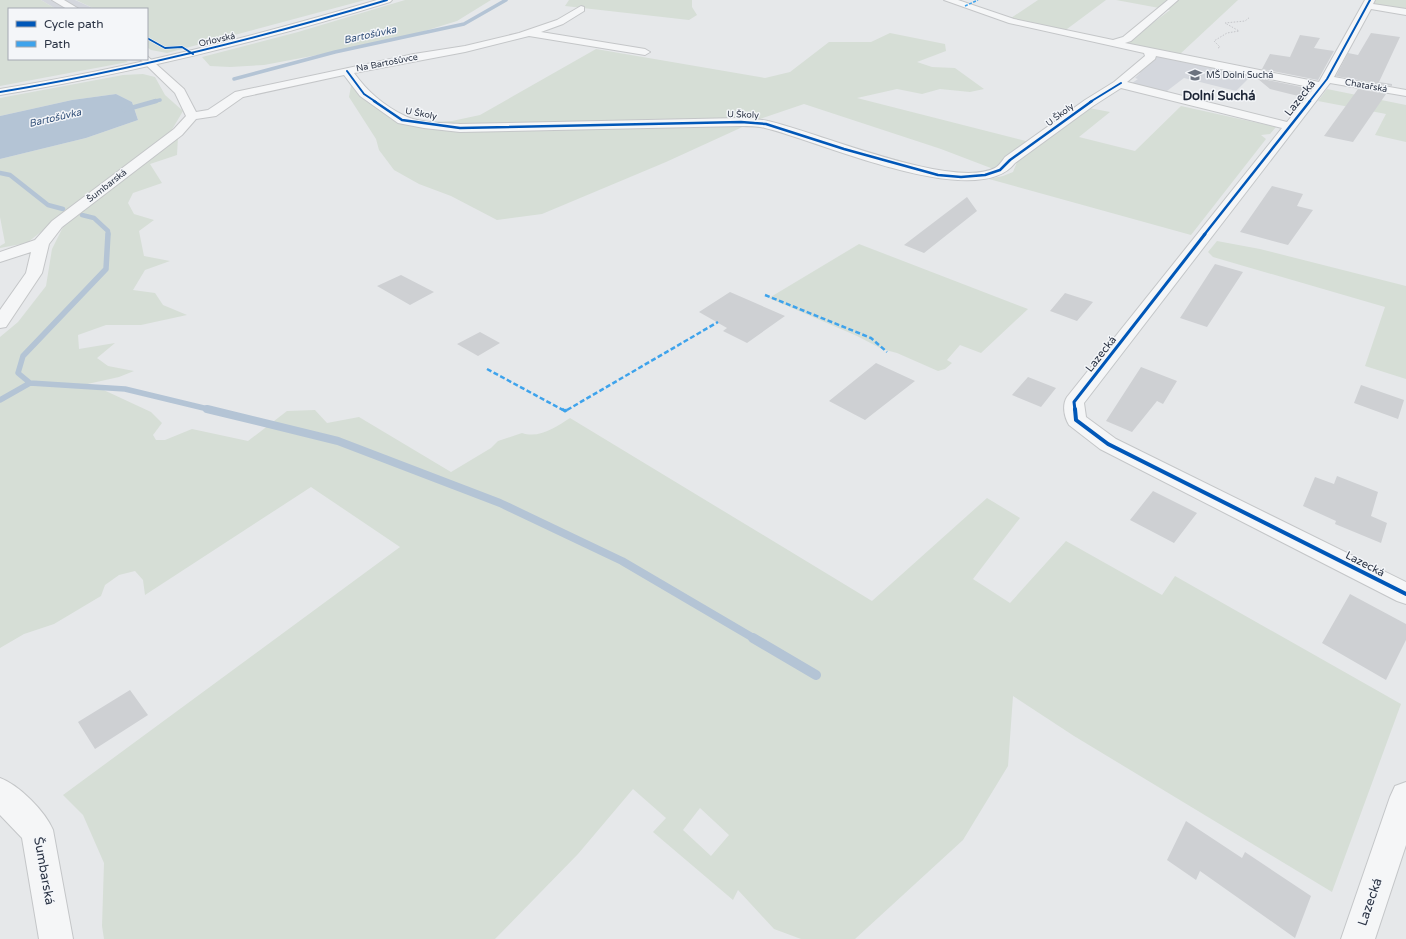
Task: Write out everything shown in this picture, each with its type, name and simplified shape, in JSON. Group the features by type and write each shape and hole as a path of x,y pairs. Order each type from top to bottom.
{"street":[{"path":"57,0 72,8"},
{"name":"Orlovská","path":"0,92 240,43 387,0"},
{"path":"949,0 1012,21 1149,51"},
{"path":"1114,43 1128,39 1172,0"},
{"path":"1369,3 1406,12"},
{"name":"Lazecká","path":"1369,3 1324,83 1074,402 1076,420 1108,444 1406,594"},
{"name":"Na Bartošůvce","path":"192,116 212,113 239,94 347,71 466,49 529,33 560,22 581,9"},
{"path":"529,33 645,52"},
{"name":"Chatařská","path":"1149,51 1324,83 1406,93"},
{"name":"U Školy","path":"347,71 364,94 402,120 424,124 460,128 741,122 766,124 844,149 938,175 977,176 999,171 1010,160 1089,103 1121,83 1151,57 1149,51"},
{"path":"147,61 180,91 192,116"},
{"path":"1121,83 1133,89 1290,126"},
{"name":"Šumbarská","path":"0,324 34,273 41,243 57,224 178,132 192,116"},
{"path":"0,257 41,243"},
{"name":"Šumbarská","path":"0,793 37,830 56,939"},
{"name":"Lazecká","path":"1358,939 1406,797"}],"path":[{"path":"1198,60 1203,55 1201,53 1203,51 1220,48 1214,41 1227,33 1239,31 1226,23 1245,21 1250,16"}],"shaded area":[{"path":"0,0 41,0 54,8 8,8 8,60 125,60 128,62 0,86"},
{"path":"41,0 75,0 93,8 54,8"},
{"path":"76,0 365,0 167,53 151,50 148,48 148,8 93,8"},
{"path":"405,0 491,0 457,21 392,41 264,65 230,67 210,66 202,57 298,32"},
{"path":"569,0 692,0 692,7 697,15 689,20 565,6"},
{"path":"1038,0 1106,0 1063,32 1011,18"},
{"path":"1116,0 1238,0 1179,55 1125,44 1170,10"},
{"path":"1374,0 1406,0 1406,11 1373,5"},
{"path":"890,33 945,44 946,51 917,62 932,67 955,68 984,89 970,92 940,89 922,94 897,89 857,98 1030,142 996,170 941,149 804,104 760,119 666,162 542,214 497,220 451,196 419,184 394,170 379,150 376,139 349,97 351,86 343,74 397,120 430,122 452,121 480,115 596,49 765,78 790,72 829,42 871,42"},
{"name":"MŠ Dolní Suchá","path":"1162,53 1255,72 1236,91 1184,78 1163,94 1129,85 1138,79 1135,78 1140,73 1137,72"},
{"path":"143,74 155,77 165,95 183,111 170,133 113,174 27,243 0,248 0,246 5,243 0,217 0,159 86,138 138,120 132,102 116,94 72,100 0,116 0,98 123,75"},
{"path":"1327,89 1406,105 1406,142 1375,135 1386,114 1318,101"},
{"path":"1181,106 1276,127 1270,134 1261,135 1266,139 1191,235 989,179 1013,172 1017,162 1089,108 1110,112 1079,137 1135,151"},
{"path":"178,137 177,155 150,164 162,183 133,193 128,203 134,214 154,220 139,231 144,256 170,261 145,270 133,290 155,293 163,305 187,315 141,325 106,325 78,335 79,349 115,343 97,358 108,366 134,371 119,377 83,385 95,386 151,412 162,423 153,435 156,440 165,440 192,429 248,441 287,411 315,410 327,423 359,417 451,472 491,448 498,441 522,433 541,433 570,418 872,601 987,498 1020,518 973,579 1010,603 1066,541 1162,595 1175,576 1401,704 1332,892 1074,736 1013,696 1008,766 963,840 855,939 801,939 774,929 738,890 733,900 653,832 666,818 633,789 578,854 495,939 104,939 102,926 104,863 83,815 63,795 400,547 311,487 145,595 143,580 135,571 119,575 105,585 101,596 54,624 24,634 0,648 0,337 18,322 46,286 52,249 65,223","holes":["700,808 729,835 711,856 683,830"]},
{"path":"1217,241 1260,249 1406,286 1406,379 1365,366 1385,307 1213,257 1208,252"},
{"path":"859,244 1028,309 981,353 960,345 947,360 952,363 945,369 938,371 897,353 882,349 857,336 769,298"}],"water":[{"name":"Bartošůvka","path":"116,94 132,102 138,120 86,138 0,159 0,116 72,100"}],"building":[{"path":"1371,33 1400,37 1379,82 1392,84 1392,86 1336,76 1348,53 1358,55"},
{"path":"1300,35 1320,38 1314,48 1334,51 1318,80 1262,69 1270,54 1290,57"},
{"path":"1258,79 1311,89 1303,97 1270,89"},
{"path":"1358,89 1386,94 1353,142 1324,136"},
{"path":"1272,186 1303,194 1297,206 1313,210 1288,245 1240,232"},
{"path":"967,197 977,211 924,253 904,245"},
{"path":"1215,264 1243,272 1207,327 1180,318"},
{"path":"401,275 434,292 410,305 377,286"},
{"path":"730,292 785,316 747,343 723,331 727,328 699,312"},
{"path":"1065,293 1093,302 1077,321 1050,311"},
{"path":"480,332 500,343 478,356 457,344"},
{"path":"876,363 915,381 865,420 829,401"},
{"path":"1141,367 1177,381 1163,404 1157,401 1132,432 1106,421"},
{"path":"1028,377 1056,388 1041,407 1012,395"},
{"path":"1361,385 1404,400 1398,419 1354,403"},
{"path":"1337,476 1378,492 1371,516 1387,523 1381,543 1335,524 1336,521 1303,506 1315,477 1334,484"},
{"path":"1153,491 1197,513 1174,543 1130,520"},
{"path":"1350,594 1406,624 1406,640 1386,680 1322,643"},
{"path":"130,690 148,715 95,749 78,722"},
{"path":"1186,821 1242,858 1245,852 1311,896 1295,938 1200,871 1196,880 1167,860"}],"waterway":[{"name":"Bartošůvka","path":"234,79 335,52 464,24 506,0"},
{"name":"Bartošůvka","path":"156,101 160,100"},
{"name":"Bartošůvka","path":"124,110 156,101"},
{"name":"Bartošůvka","path":"152,102 156,101"},
{"path":"0,173 10,175 48,205 63,209"},
{"path":"82,215 94,218 108,231 108,234"},
{"path":"30,383 18,373 23,356 106,269 108,234"},
{"path":"0,400 30,383"},
{"path":"30,383 125,389 212,410"},
{"path":"207,409 338,441 500,503 622,561 755,639"},
{"path":"753,638 816,675"}],"marked path":[{"path":"965,6 978,0"},
{"path":"765,295 871,338 887,352"},
{"path":"487,369 565,411 718,322"}],"cycle path":[{"path":"0,92 98,75 195,53 291,28 387,0"},
{"path":"1370,0 1327,79 1074,402 1076,420 1108,444 1406,594"},
{"path":"148,39 165,48 182,47 193,54"},
{"path":"347,71 364,94 402,120 424,124 460,128 741,122 766,124 844,149 938,175 961,177 992,174 999,171 1010,160 1089,103 1121,83"}],"place":[{"name":"MŠ Dolní Suchá","path":"1195,75"}],"district":[{"name":"Dolní Suchá","path":"1219,96"}]}
